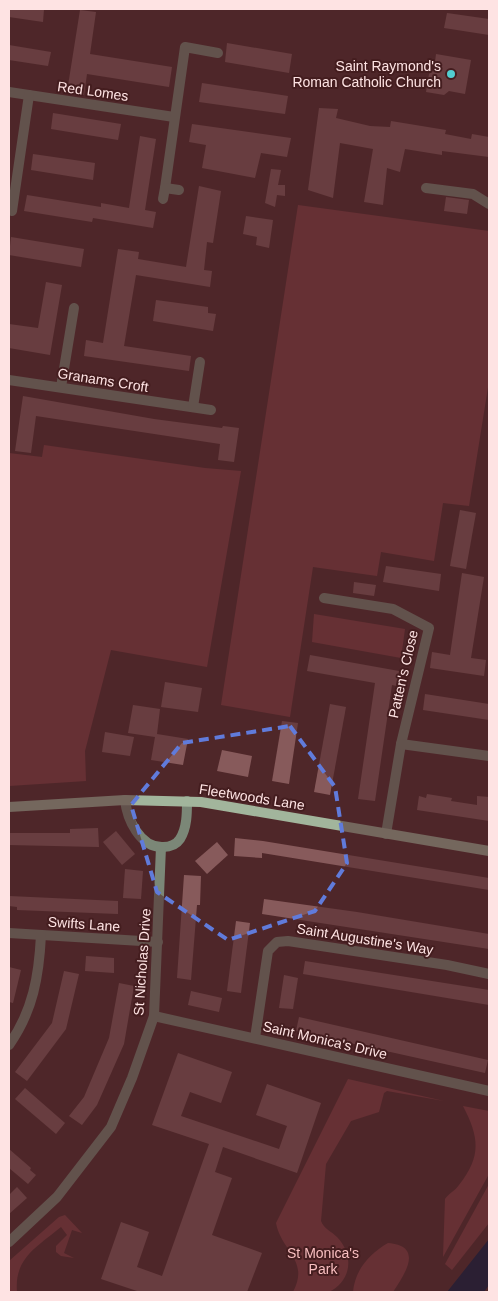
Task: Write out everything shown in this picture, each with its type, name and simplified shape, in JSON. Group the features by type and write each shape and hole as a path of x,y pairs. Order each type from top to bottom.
{"street":[{"path":"163,199 185,47 218,53"},
{"name":"Red Lomes","path":"9,92 174,117"},
{"path":"12,211 29,96"},
{"path":"165,188 179,190"},
{"path":"426,188 473,194 489,204"},
{"path":"61,387 74,308"},
{"path":"193,407 200,362"},
{"name":"Granams Croft","path":"9,380 211,410"},
{"name":"Patten's Close","path":"324,598 393,609 429,628 401,744 386,834"},
{"path":"401,744 489,756"},
{"path":"125,800 132,824 146,841 153,846 161,847 170,846 184,832 187,801"},
{"name":"Fleetwoods Lane","path":"9,807 125,800 187,801 489,851"},
{"name":"St Nicholas Drive","path":"9,1242 57,1197 111,1127 132,1078 154,1016 161,847"},
{"name":"Swifts Lane","path":"9,933 158,942"},
{"path":"9,1045 21,1027 34,996 40,935"},
{"name":"Saint Augustine's Way","path":"255,1038 268,951 277,942 288,941 447,965 489,974"},
{"name":"Saint Monica's Drive","path":"154,1016 489,1091"}],"highlighted area":[{"path":"290,726 335,787 347,863 315,911 228,940 157,892 131,805 182,743"}],"green space":[{"path":"298,205 489,231 489,381 469,506 443,503 434,561 381,552 377,576 313,567 290,717 221,705"},
{"path":"44,445 205,468 241,471 207,667 111,650 85,751 86,781 9,786 9,453 42,457"},
{"path":"314,614 405,629 401,658 312,642"},
{"name":"St Monica's Park","path":"348,1079 444,1101 387,1091 384,1093 379,1112 351,1121 326,1164 321,1221 343,1244 348,1260 346,1275 336,1287 326,1293 293,1292 298,1272 296,1263 279,1233 276,1223"},
{"path":"463,1106 489,1111 489,1174 443,1257 445,1199 466,1175 475,1155 475,1137"},
{"path":"489,1184 489,1223 452,1270 445,1264"},
{"path":"65,1215 82,1233 72,1230 64,1253 74,1258 61,1256 56,1252 56,1246 67,1235 61,1227 29,1254 19,1270 17,1292 9,1292 9,1261 59,1217"},
{"path":"388,1243 399,1245 409,1255 406,1270 393,1292 353,1292 354,1284 364,1263"}],"water":[{"path":"489,1239 489,1285 484,1292 447,1292"}],"building":[{"path":"9,9 44,9 43,22 9,17"},
{"path":"80,10 96,12 90,54 172,67 169,87 87,74 84,95 67,92"},
{"path":"447,13 489,19 489,35 444,28"},
{"path":"227,43 292,54 289,73 225,62"},
{"path":"9,45 51,52 48,66 9,60"},
{"name":"Saint Raymond's Roman Catholic Church","path":"436,54 471,60 465,94 449,91 444,95 426,92 429,74 434,70"},
{"path":"202,83 288,96 285,114 199,102"},
{"path":"319,108 338,109 336,118 370,126 390,127 391,121 446,130 445,134 471,139 472,134 489,137 489,157 442,151 442,155 405,149 400,172 387,168 383,205 364,202 373,149 340,143 333,198 308,190"},
{"path":"53,113 121,124 118,140 51,129"},
{"path":"192,124 291,138 287,157 261,153 255,178 202,168 206,145 189,142"},
{"path":"140,136 156,139 145,210 156,212 153,228 93,218 92,222 24,211 27,195 101,207 101,203 129,208"},
{"path":"33,154 95,163 93,180 31,170"},
{"path":"271,169 281,170 278,185 285,185 285,196 277,195 275,207 265,203"},
{"path":"199,186 221,191 213,243 207,242 204,270 212,271 210,287 136,275 124,346 191,356 189,371 84,356 86,340 103,343 118,249 139,252 138,259 186,267"},
{"path":"446,197 469,200 467,214 444,211"},
{"path":"246,216 273,220 269,248 256,245 257,237 243,234"},
{"path":"11,237 84,249 81,267 9,255"},
{"path":"46,282 62,285 50,355 9,348 9,324 38,328"},
{"path":"156,300 208,307 208,313 216,314 213,331 153,321"},
{"path":"23,396 154,419 222,428 223,426 239,428 234,462 218,460 220,444 36,416 31,453 15,451"},
{"path":"460,510 476,513 466,569 450,566"},
{"path":"386,566 441,574 439,591 383,582"},
{"path":"462,573 484,577 471,658 486,660 484,676 430,668 432,652 450,655"},
{"path":"354,582 376,585 374,596 353,593"},
{"path":"310,655 399,671 397,686 392,685 375,801 358,799 375,683 307,671"},
{"path":"165,682 202,688 198,712 161,707"},
{"path":"425,694 489,704 489,720 423,710"},
{"path":"330,704 346,707 330,795 314,792"},
{"path":"133,705 160,709 157,734 188,739 183,765 151,760 155,737 128,733"},
{"path":"282,721 298,723 289,784 272,781"},
{"path":"105,732 134,737 130,756 102,752"},
{"path":"222,750 252,756 248,777 217,771"},
{"path":"427,794 452,798 451,801 477,805 477,796 489,797 489,821 417,810 419,796 426,798"},
{"path":"98,828 99,847 9,845 9,833 70,833 70,829"},
{"path":"116,831 135,854 122,865 103,842"},
{"path":"235,838 489,878 489,890 262,853 262,858 234,856"},
{"path":"217,842 228,855 207,874 195,861"},
{"path":"125,869 143,871 141,899 123,898"},
{"path":"184,875 201,876 200,905 197,905 191,980 177,978"},
{"path":"9,896 118,901 118,914 17,910 17,907 9,906"},
{"path":"264,899 489,934 489,949 262,914"},
{"path":"236,921 250,923 241,993 227,991"},
{"path":"86,956 114,958 114,973 85,971"},
{"path":"305,961 489,990 489,1005 303,974"},
{"path":"9,967 21,970 13,1003 9,1002"},
{"path":"64,971 79,974 66,1029 27,1081 15,1072 52,1023"},
{"path":"284,975 298,978 293,1009 279,1008"},
{"path":"119,983 134,986 124,1044 97,1105 82,1125 69,1116 84,1097 109,1038"},
{"path":"191,991 222,998 219,1012 188,1005"},
{"path":"299,1017 488,1060 485,1073 296,1031"},
{"path":"178,1053 232,1072 221,1103 190,1092 181,1116 279,1149 287,1126 256,1115 267,1084 321,1103 297,1173 223,1147 215,1172 232,1178 212,1235 262,1253 247,1292 140,1292 101,1279 121,1222 149,1232 137,1267 162,1276 209,1144 152,1125"},
{"path":"25,1088 65,1123 56,1134 15,1099"},
{"path":"9,1149 31,1168 30,1170 36,1175 28,1184 9,1168"},
{"path":"17,1187 27,1198 9,1214 9,1195"}],"place":[{"name":"Saint Raymond's Roman Catholic Church","path":"451,74"}]}
